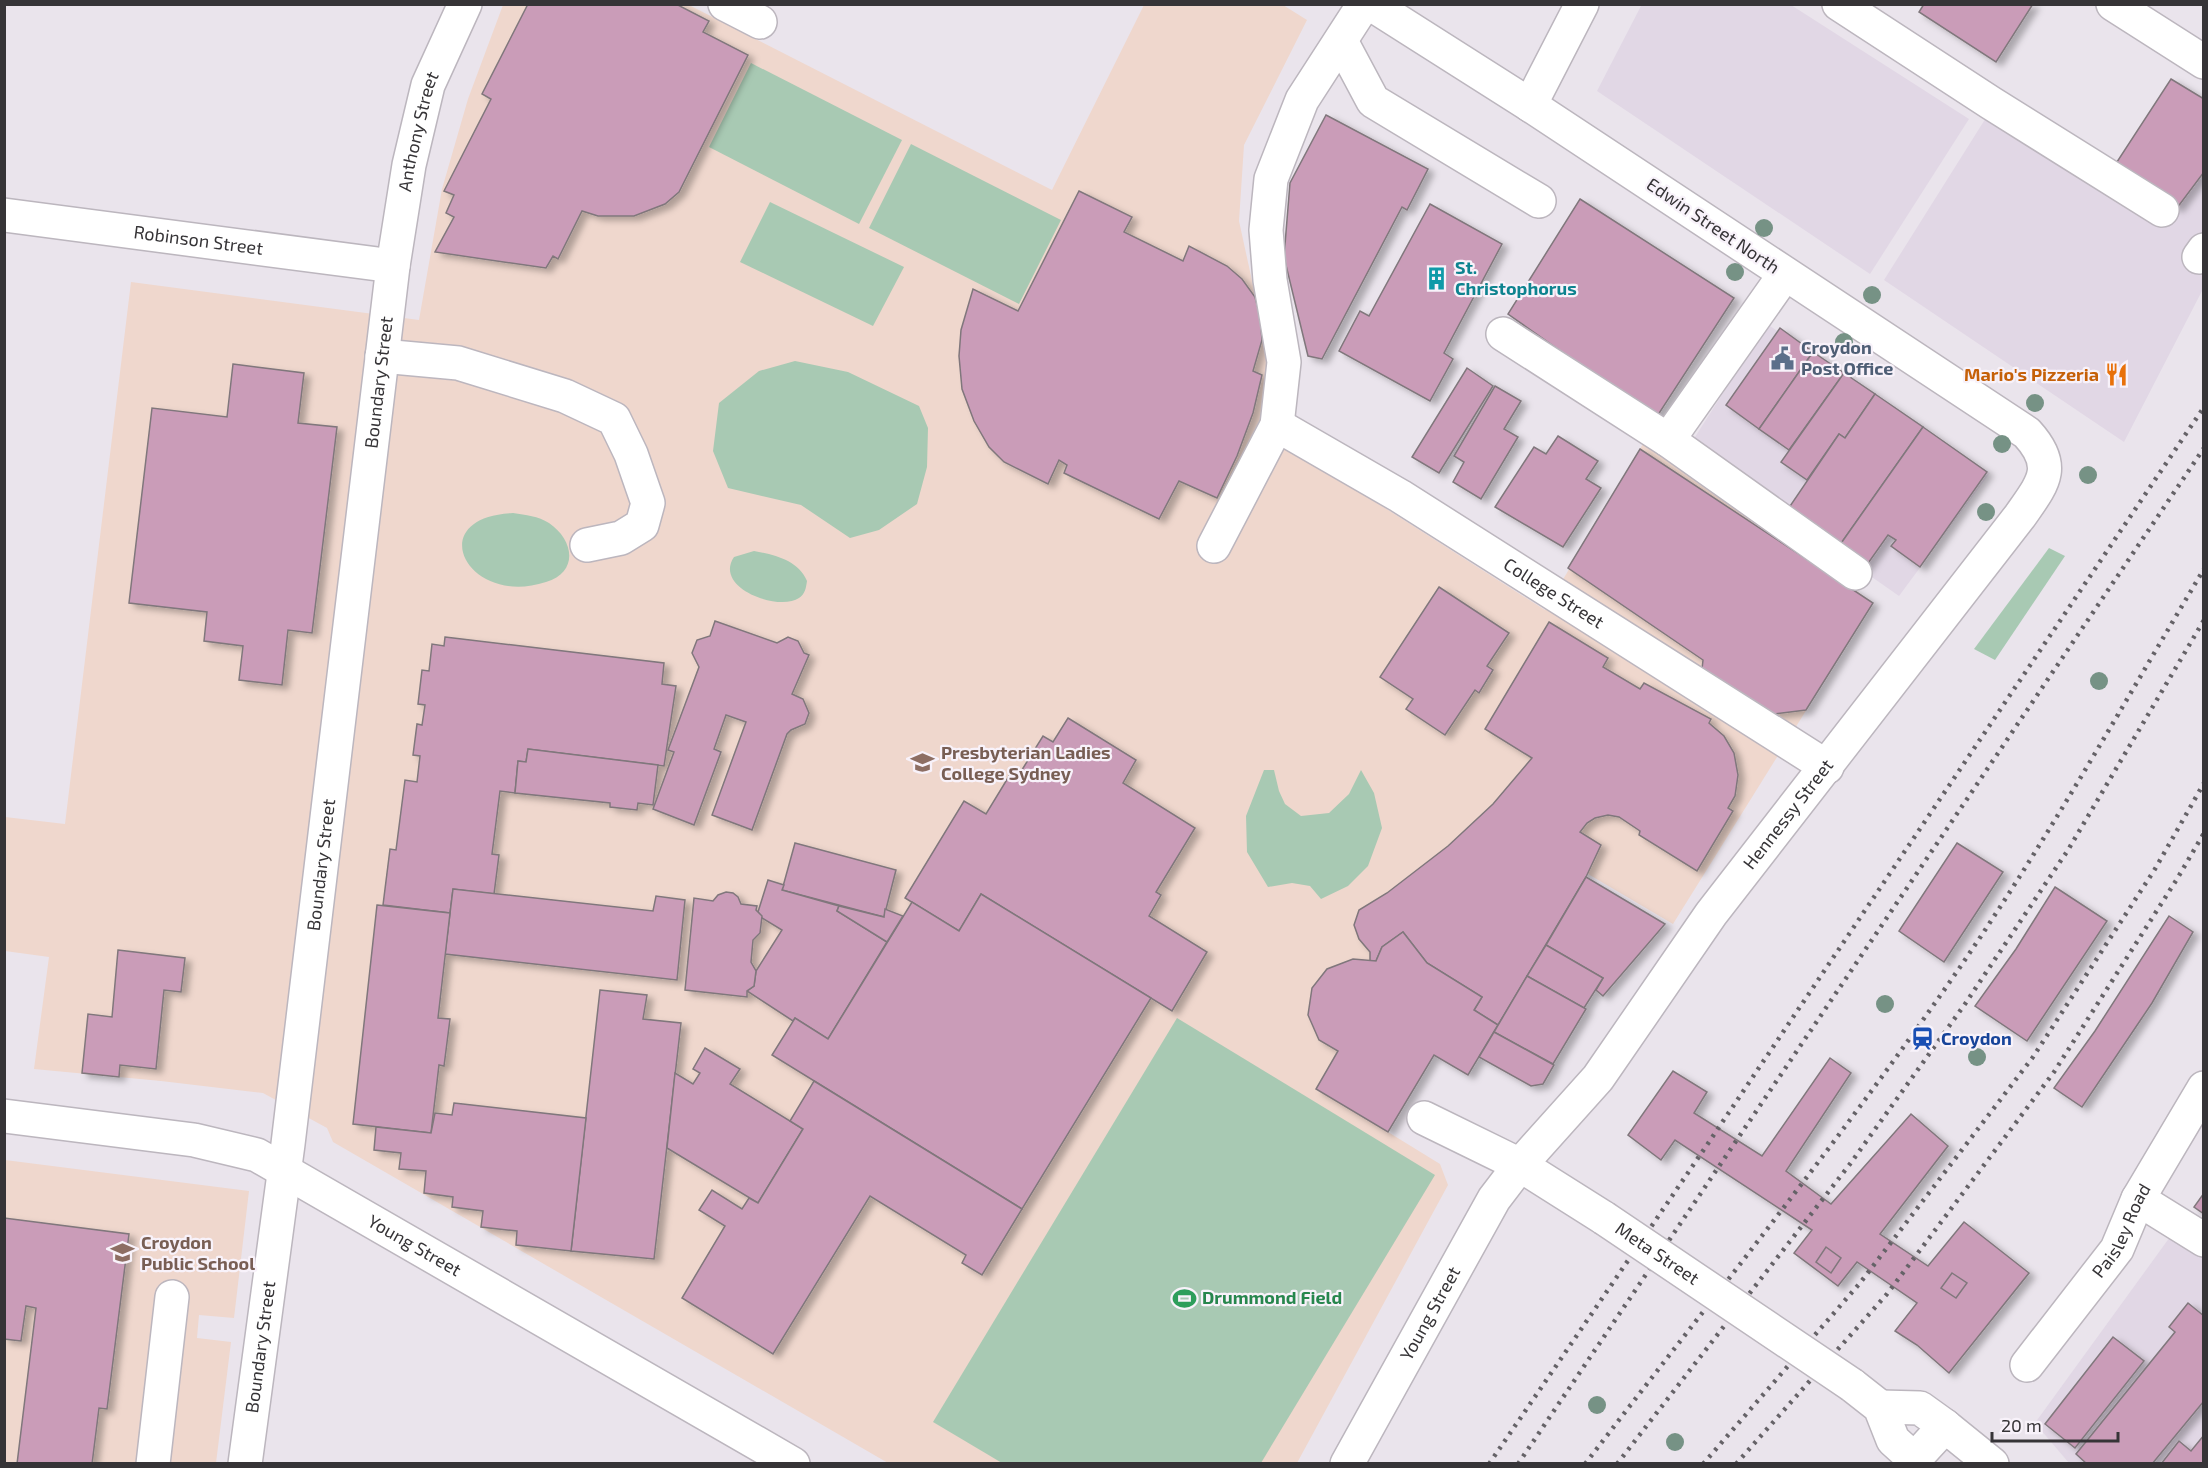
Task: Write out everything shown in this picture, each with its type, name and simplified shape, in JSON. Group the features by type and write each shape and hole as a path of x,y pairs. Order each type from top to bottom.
{"street":[{"name":"Anthony Street","path":"393,266 409,165 428,85 465,4"},
{"path":"725,4 760,22"},
{"path":"1214,546 1277,425 1284,362 1270,280 1266,230 1271,179 1302,100 1365,4"},
{"name":"Edwin Street North","path":"1371,4 1530,105 2026,433 2045,458"},
{"path":"1530,105 1582,4"},
{"path":"1839,4 2162,210"},
{"path":"2113,4 2204,62"},
{"path":"1341,41 1373,101 1539,201"},
{"name":"Robinson Street","path":"4,215 393,266"},
{"name":"Boundary Street","path":"245,1464 285,1170 393,266"},
{"path":"1668,440 1785,274"},
{"path":"1503,334 1668,440 1855,573"},
{"path":"382,356 458,363 565,396 614,419 631,454 648,503 642,525 621,538 587,545"},
{"name":"College Street","path":"1277,425 1400,496 1827,767"},
{"name":"Hennessy Street","path":"1520,1165 1598,1078 1711,914 2020,516 2038,491 2045,472 2045,458"},
{"name":"Paisley Road","path":"2027,1365 2117,1249 2138,1199 2204,1088"},
{"name":"Young Street","path":"4,1116 213,1143 257,1155 793,1464"},
{"name":"Meta Street","path":"1424,1118 1520,1165 1604,1218 1852,1385 1880,1407"},
{"name":"Young Street","path":"1347,1464 1489,1207 1520,1165"},
{"path":"2138,1199 2204,1240"},
{"path":"153,1464 172,1297"},
{"path":"1945,1426 1914,1462 1893,1440 1880,1407 1920,1408 1945,1426 1973,1458"}],"shaded area":[{"path":"1642,4 1791,5 1969,119 1870,274 1597,91"},
{"name":"Presbyterian Ladies College Sydney","path":"503,5 689,5 1052,190 1144,5 1283,5 1307,20 1244,145 1239,221 1275,386 1302,455 1545,610 1647,437 1873,603 1673,924 1588,874 1468,1075 1434,1055 1388,1132 1440,1164 1448,1185 1297,1463 888,1463 333,1142 327,1128 263,1093 34,1069 49,957 5,951 5,817 65,824 131,282 419,320 442,189 468,99"},
{"path":"1989,113 2177,208 2203,172 2203,289 2124,442 1884,280"},
{"path":"1767,324 1990,473 1899,596 1688,448"},
{"name":"Croydon Public School","path":"5,1160 249,1191 234,1318 199,1315 197,1338 231,1342 216,1463 5,1464"},
{"path":"2170,1237 2203,1257 2203,1463 2069,1463 2035,1423"}],"green space":[{"path":"751,63 902,140 859,224 709,147"},
{"path":"911,144 1061,220 1019,304 869,228"},
{"path":"770,202 904,267 873,326 740,262"},
{"path":"795,361 848,372 919,406 928,428 927,467 917,504 879,530 850,538 801,505 728,488 713,451 719,403 759,371"},
{"path":"513,513 545,521 564,538 568,547 568,563 557,577 546,582 518,587 495,583 477,573 465,559 462,543 468,529 485,518"},
{"path":"2049,548 2065,556 1995,660 1974,649"},
{"path":"754,551 778,557 798,568 807,581 805,591 799,598 790,602 777,602 751,594 740,587 732,578 730,568 734,557"},
{"path":"1264,770 1274,770 1285,804 1301,816 1329,813 1349,794 1361,770 1374,793 1382,828 1368,866 1348,886 1321,899 1310,886 1292,883 1268,887 1247,852 1246,816"},
{"name":"Drummond Field","path":"1177,1018 1435,1175 1261,1463 1002,1463 933,1422"}],"building":[{"path":"528,4 676,4 709,21 703,32 748,55 679,192 665,204 634,216 598,216 582,211 558,259 553,256 546,268 435,252 454,217 446,213 454,195 444,191 491,99 482,94"},
{"path":"1924,4 2033,4 1996,62 1919,12"},
{"path":"2171,79 2204,99 2204,172 2177,208 2113,168"},
{"path":"1326,115 1428,169 1407,210 1402,207 1322,359 1308,356 1284,257 1290,183"},
{"path":"1079,191 1132,217 1124,232 1183,261 1189,246 1227,266 1242,279 1255,297 1260,316 1262,340 1253,371 1262,375 1253,413 1237,456 1217,498 1179,481 1159,519 1064,473 1067,465 1059,460 1048,484 1004,462 989,447 974,421 962,389 959,356 961,330 973,289 1018,311"},
{"path":"1580,199 1734,298 1656,418 1508,314"},
{"name":"St. Christophorus","path":"1430,204 1502,244 1444,353 1453,359 1430,401 1339,351 1360,311 1369,316"},
{"path":"1780,328 1813,352 1759,429 1726,405"},
{"path":"1813,352 1844,373 1789,450 1759,429"},
{"path":"233,364 304,373 298,423 337,427 312,633 288,630 282,685 239,680 243,646 204,641 207,612 129,603 152,408 227,417"},
{"path":"1467,368 1493,386 1439,473 1412,457"},
{"path":"1844,373 1875,394 1845,438 1839,434 1807,480 1781,462"},
{"path":"1495,386 1521,401 1504,429 1518,437 1481,499 1453,482 1464,462 1454,456"},
{"path":"1875,394 1923,427 1837,549 1786,512 1839,434 1845,438"},
{"path":"1923,427 1987,472 1920,567 1891,546 1896,540 1888,535 1864,569 1837,549"},
{"path":"1558,436 1598,461 1586,479 1601,488 1563,547 1495,507 1534,447 1546,454"},
{"path":"1640,449 1873,603 1806,710 1774,714 1702,669 1703,660 1568,568"},
{"path":"1439,587 1509,633 1487,666 1493,670 1479,693 1475,690 1445,735 1406,709 1413,699 1380,677"},
{"path":"715,621 777,643 788,637 798,641 804,653 809,655 792,694 803,699 809,713 805,724 787,734 752,830 712,815 746,722 726,715 714,749 721,752 694,825 653,809 674,752 668,750 699,667 692,653 697,640 710,636"},
{"path":"1549,622 1608,658 1603,667 1640,689 1644,683 1711,719 1709,723 1724,736 1734,753 1738,775 1735,796 1728,808 1733,811 1697,871 1639,835 1640,831 1619,817 1608,815 1595,818 1587,823 1580,832 1601,845 1586,877 1498,1025 1474,1010 1482,997 1427,963 1403,932 1382,947 1376,961 1370,961 1370,952 1359,939 1354,925 1359,910 1387,893 1448,846 1493,804 1532,758 1485,729"},
{"path":"445,637 664,663 662,684 676,686 664,766 528,749 526,762 518,761 515,793 500,791 492,854 499,855 494,894 453,889 450,913 383,905 390,849 396,850 405,780 417,782 420,756 413,755 417,724 422,725 425,705 418,704 422,670 429,671 432,644 444,646"},
{"path":"1068,718 1136,760 1123,783 1195,828 1156,892 1161,895 1149,916 1207,952 1172,1011 981,894 959,931 905,898 964,801 986,814 1014,768 1020,773 1043,736 1053,742"},
{"path":"528,749 658,765 653,805 638,803 637,810 610,807 610,803 515,793 518,761 526,762"},
{"path":"795,843 896,870 884,917 782,890"},
{"path":"1957,843 2003,872 1944,962 1899,931"},
{"path":"1586,877 1665,924 1603,996 1596,990 1603,978 1546,945"},
{"path":"768,880 784,885 782,890 839,906 837,911 887,942 828,1039 795,1018 793,1021 747,991 754,986 756,971 782,930 762,918 758,912"},
{"path":"2055,887 2107,921 2027,1041 1975,1006 2016,949"},
{"path":"453,889 653,911 656,896 685,900 677,980 445,954"},
{"path":"726,892 738,897 741,904 757,906 756,910 762,916 760,933 753,940 751,962 756,971 754,986 747,991 747,997 685,990 694,898 713,901 718,895"},
{"path":"981,894 1151,998 1022,1209 772,1055 795,1018 828,1039 912,902 959,931"},
{"path":"377,905 450,913 438,1018 450,1019 444,1066 439,1065 431,1133 353,1124"},
{"path":"839,906 884,917 885,909 903,916 887,942 837,911"},
{"path":"2169,916 2193,932 2152,1003 2082,1107 2054,1088 2095,1031"},
{"path":"1403,932 1427,963 1482,997 1474,1010 1498,1025 1468,1075 1434,1055 1388,1132 1316,1089 1338,1051 1319,1040 1308,1015 1312,988 1327,969 1353,959 1376,961 1382,947"},
{"path":"1546,945 1603,978 1584,1008 1527,976"},
{"path":"118,950 185,958 181,992 164,990 156,1069 120,1065 119,1077 82,1073 88,1014 112,1017"},
{"path":"1527,976 1586,1009 1553,1064 1494,1032"},
{"path":"600,990 647,995 643,1019 681,1023 654,1259 571,1251"},
{"path":"1494,1032 1554,1065 1543,1084 1531,1086 1479,1057"},
{"path":"705,1048 740,1069 730,1084 803,1129 758,1203 667,1148 675,1073 693,1084 700,1073 693,1069"},
{"path":"1830,1058 1851,1073 1786,1171 1831,1204 1911,1114 1948,1146 1880,1234 1928,1266 1964,1222 2029,1273 1949,1373 1917,1345 1895,1331 1917,1303 1857,1262 1838,1286 1794,1253 1812,1230 1675,1140 1661,1160 1628,1135 1673,1071 1707,1092 1694,1113 1762,1156"},
{"path":"814,1081 1022,1209 982,1275 962,1263 966,1255 870,1196 773,1354 682,1298 725,1226 699,1210 712,1190 742,1209 749,1198 758,1203 803,1129 790,1121"},
{"path":"454,1103 586,1118 571,1251 516,1245 517,1231 481,1227 483,1211 452,1207 453,1197 424,1193 426,1171 399,1169 401,1153 374,1150 376,1127 431,1133 435,1113 452,1115"},
{"path":"2204,1193 2204,1214 2194,1207"},
{"path":"4,1218 129,1234 107,1409 99,1408 92,1464 17,1464 36,1308 26,1306 21,1341 4,1339"},
{"path":"1826,1247 1841,1258 1831,1273 1816,1262"},
{"path":"1952,1273 1967,1283 1956,1298 1941,1288"},
{"path":"2188,1303 2204,1316 2204,1401 2152,1464 2087,1464 2076,1454 2175,1332 2169,1327"},
{"path":"2113,1337 2144,1361 2075,1448 2045,1424"},
{"path":"2204,1435 2204,1464 2161,1464 2179,1441 2191,1451"}],"railway":[{"path":"1489,1464 1709,1142 2204,407"},
{"path":"1518,1464 2204,448"},
{"path":"1585,1464 1811,1172 1942,993 2045,837 2204,569"},
{"path":"1617,1464 1850,1164 1965,1004 2068,850 2204,620"},
{"path":"1703,1464 1860,1283 2033,1057 2155,869 2204,783"},
{"path":"1736,1464 1887,1294 2054,1072 2204,833"}],"place":[{"name":"St. Christophorus","path":"1437,278"},
{"name":"Croydon Post Office","path":"1783,358"},
{"name":"Mario's Pizzeria","path":"2117,375"},
{"name":"Presbyterian Ladies College Sydney","path":"923,763"},
{"name":"Croydon","path":"1923,1039"},
{"name":"Croydon Public School","path":"123,1253"},
{"name":"Drummond Field","path":"1184,1298"}]}
